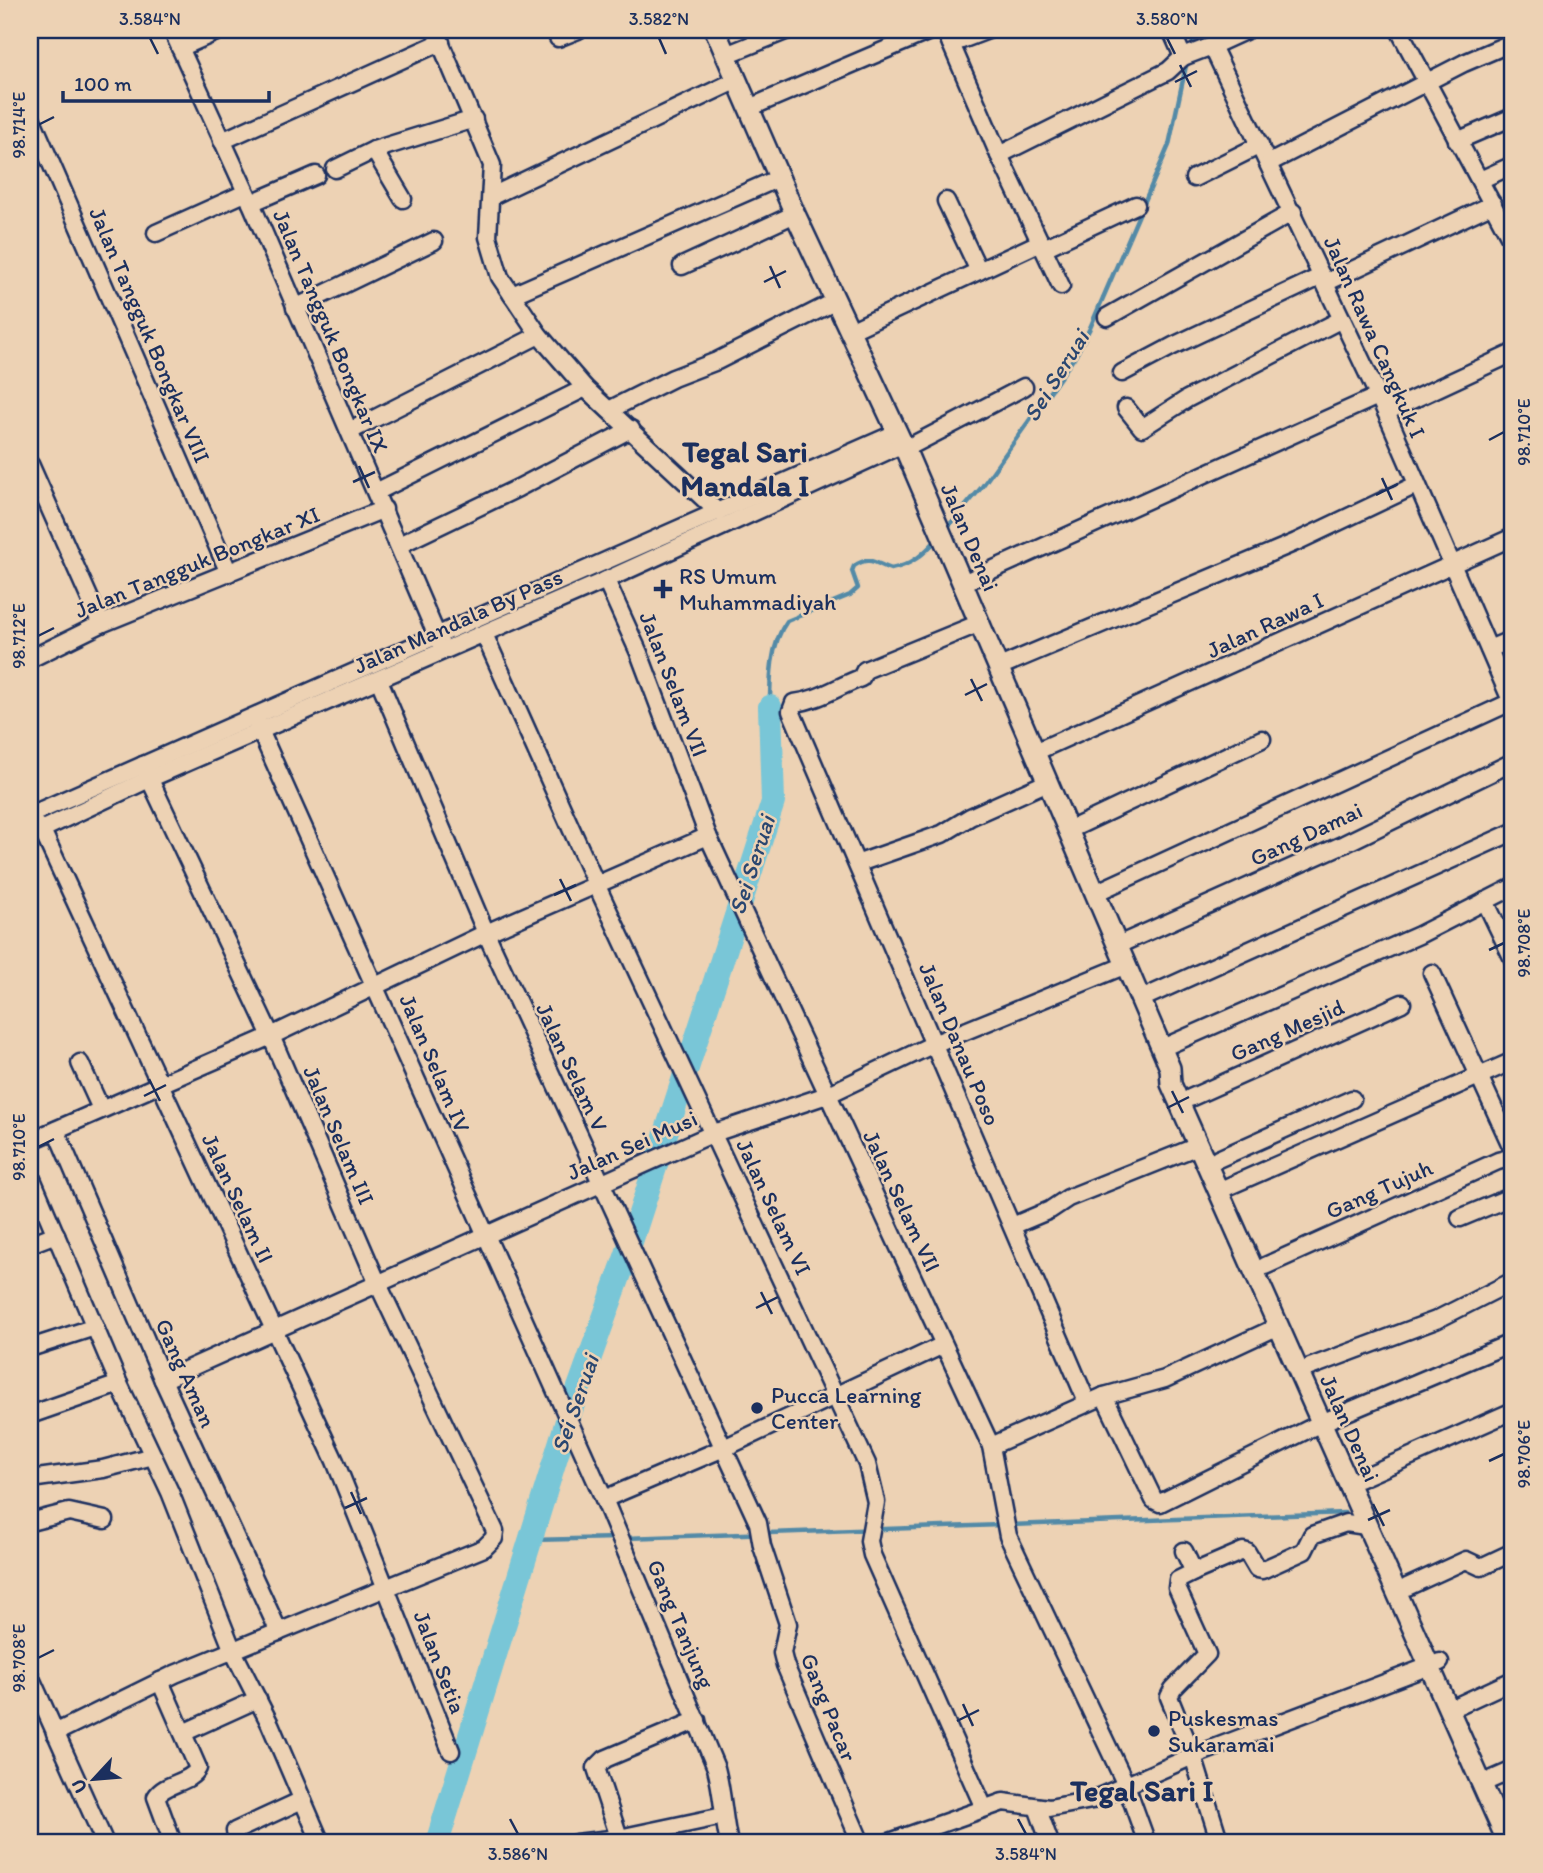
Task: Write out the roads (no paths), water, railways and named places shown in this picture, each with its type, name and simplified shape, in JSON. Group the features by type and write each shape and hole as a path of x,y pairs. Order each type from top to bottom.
{"main road":[{"name":"Jalan Denai","path":"715,30 795,214 902,442 1162,1048 1170,1068 1171,1084 1198,1146 1265,1266 1310,1367 1326,1422 1359,1479 1372,1524 1407,1587 1434,1664 1459,1705 1508,1843"},
{"name":"Jalan Denai","path":"1170,1068 1180,1076 1218,1159 1224,1189 1279,1326 1326,1422 1487,1781 1513,1826"}],"street":[{"name":"Jalan Tangguk Bongkar IX","path":"172,30 350,431 444,652"},
{"path":"180,48 221,30"},
{"path":"558,38 578,30"},
{"path":"726,55 788,30"},
{"path":"749,108 932,30"},
{"path":"988,30 948,37 999,155 1061,286"},
{"path":"1171,30 1187,55"},
{"path":"999,155 1168,71 1187,55 1247,30"},
{"path":"1399,30 1513,243"},
{"path":"222,141 438,36 492,165 488,237 500,277 539,334 585,388 718,512"},
{"path":"1269,163 1426,82 1513,42"},
{"name":"Jalan Rawa Cangkuk I","path":"1212,46 1386,412 1449,565 1512,704"},
{"path":"492,196 737,80"},
{"name":"Jalan Tangguk Bongkar VIII","path":"30,115 229,573"},
{"path":"1457,141 1513,117"},
{"path":"335,169 374,150 474,119"},
{"path":"1195,178 1260,145"},
{"path":"374,150 403,200"},
{"path":"1480,180 1513,165"},
{"path":"156,233 316,174"},
{"path":"512,295 779,178"},
{"path":"946,201 979,271"},
{"path":"1122,373 1493,204"},
{"path":"850,331 979,271 1136,205"},
{"path":"1107,317 1293,212"},
{"path":"682,266 795,214"},
{"path":"295,308 435,241"},
{"path":"609,410 673,378 718,361 836,301"},
{"path":"1126,408 1142,428 1187,399 1342,319"},
{"path":"350,431 539,334"},
{"path":"1386,412 1513,353"},
{"path":"902,442 1024,387"},
{"path":"376,492 585,388"},
{"path":"963,583 1378,396"},
{"path":"399,545 518,488 631,429"},
{"name":"Jalan Mandala By Pass","path":"33,825 254,718 718,512 902,442"},
{"name":"Jalan Mandala By Pass","path":"146,772 261,733 606,580 902,442"},
{"path":"30,464 101,624"},
{"path":"999,667 1296,542 1416,485"},
{"name":"Jalan Tangguk Bongkar XI","path":"30,659 101,624 384,509"},
{"name":"Jalan Rawa I","path":"1035,752 1513,537"},
{"name":"Jalan Selam VII","path":"606,580 639,653 708,836 991,1446 1008,1536 1126,1785 1147,1843"},
{"name":"Jalan Danau Poso","path":"980,623 865,670 861,678 845,683 836,692 792,705 801,737 859,863 1087,1402"},
{"name":"Jalan Selam VI","path":"484,634 596,884 838,1396 867,1464 876,1502 869,1541 872,1555 984,1808"},
{"path":"1489,649 1513,639"},
{"name":"Jalan Selam V","path":"379,680 486,933 724,1448 761,1538"},
{"path":"1095,893 1512,704"},
{"name":"Jalan Selam IV","path":"254,718 376,986 571,1429"},
{"path":"1069,830 1262,739"},
{"name":"Gang Damai","path":"1118,945 1344,844 1513,762"},
{"name":"Jalan Selam III","path":"146,772 271,1036 378,1284 493,1523 494,1538 484,1548 387,1588"},
{"path":"859,863 942,834 973,815 1048,782"},
{"name":"Jalan Selam II","path":"33,825 275,1331 335,1461 387,1588"},
{"path":"1141,999 1513,832"},
{"path":"30,1141 271,1036 486,933 708,836"},
{"path":"1162,1048 1419,935 1513,887"},
{"path":"1485,901 1513,959"},
{"name":"Jalan Sei Musi","path":"163,1380 484,1234 715,1133 827,1095 936,1044 1126,965"},
{"path":"1432,973 1513,1150"},
{"name":"Gang Mesjid","path":"1190,1098 1402,1003"},
{"path":"1224,1189 1513,1061"},
{"path":"80,1063 101,1109"},
{"path":"1218,1159 1352,1099"},
{"name":"Gang Aman","path":"57,1130 163,1380 279,1632"},
{"path":"1012,1226 1050,1210 1068,1198 1198,1146"},
{"name":"Gang Tujuh","path":"1265,1266 1497,1161 1513,1157"},
{"path":"30,1174 153,1457 233,1651 258,1699 321,1843"},
{"path":"1460,1218 1513,1196"},
{"path":"30,1244 55,1234"},
{"path":"1310,1367 1436,1320 1509,1283"},
{"path":"30,1348 95,1326"},
{"path":"991,1446 1104,1395 1165,1379 1279,1326"},
{"path":"1104,1395 1156,1503 1326,1422 1513,1342"},
{"path":"604,1499 724,1448 943,1345"},
{"path":"30,1415 119,1384"},
{"path":"1359,1479 1513,1411"},
{"name":"Gang Tanjung","path":"571,1429 604,1499 697,1720 725,1801 723,1816 729,1843"},
{"path":"30,1479 103,1469 153,1457"},
{"path":"30,1522 69,1511 104,1520"},
{"path":"1220,1843 1193,1756 1169,1698 1173,1689 1207,1654 1177,1588 1178,1580 1244,1551 1257,1569 1262,1570 1304,1551 1312,1535 1349,1522 1372,1524"},
{"name":"Gang Pacar","path":"761,1538 788,1624 782,1653 785,1665 860,1843"},
{"path":"1184,1550 1194,1572"},
{"path":"1407,1587 1466,1560 1481,1567 1513,1552"},
{"path":"55,1733 160,1681 387,1588"},
{"name":"Jalan Setia","path":"387,1588 451,1751"},
{"path":"887,1843 1003,1802 1037,1807 1072,1805 1434,1664"},
{"path":"30,1675 105,1843"},
{"path":"1459,1705 1513,1680"},
{"path":"160,1681 197,1772 161,1790 155,1800 173,1843"},
{"path":"183,1733 258,1699"},
{"path":"620,1841 596,1768 605,1759 697,1720"},
{"path":"1487,1781 1513,1770"},
{"path":"235,1831 302,1800"},
{"path":"1037,1807 1050,1843"},
{"path":"576,1843 620,1841 723,1816"},
{"path":"935,1827 942,1843"}],"waterway":[{"name":"Sei Seruai","path":"1191,49 1196,30"},
{"name":"Sei Seruai","path":"946,529 981,488 1076,355 1090,328 1169,145 1187,61"},
{"name":"Sei Seruai","path":"770,707 774,651 787,621 850,595 858,588 852,571 854,566 864,561 891,569 905,565 917,558 938,538"},
{"name":"Sei Seruai","path":"437,1843 567,1421 627,1254 773,802 770,707"},
{"path":"1010,1525 1345,1513"},
{"path":"625,1538 1001,1525"},
{"path":"530,1540 617,1538"}],"place":[{"name":"RS Umum Muhammadiyah","path":"663,589"},
{"name":"Pucca Learning Center","path":"757,1408"},
{"name":"Puskesmas Sukaramai","path":"1154,1731"}],"district":[{"name":"Tegal Sari Mandala I","path":"745,469"},
{"name":"Tegal Sari I","path":"1142,1791"}]}
